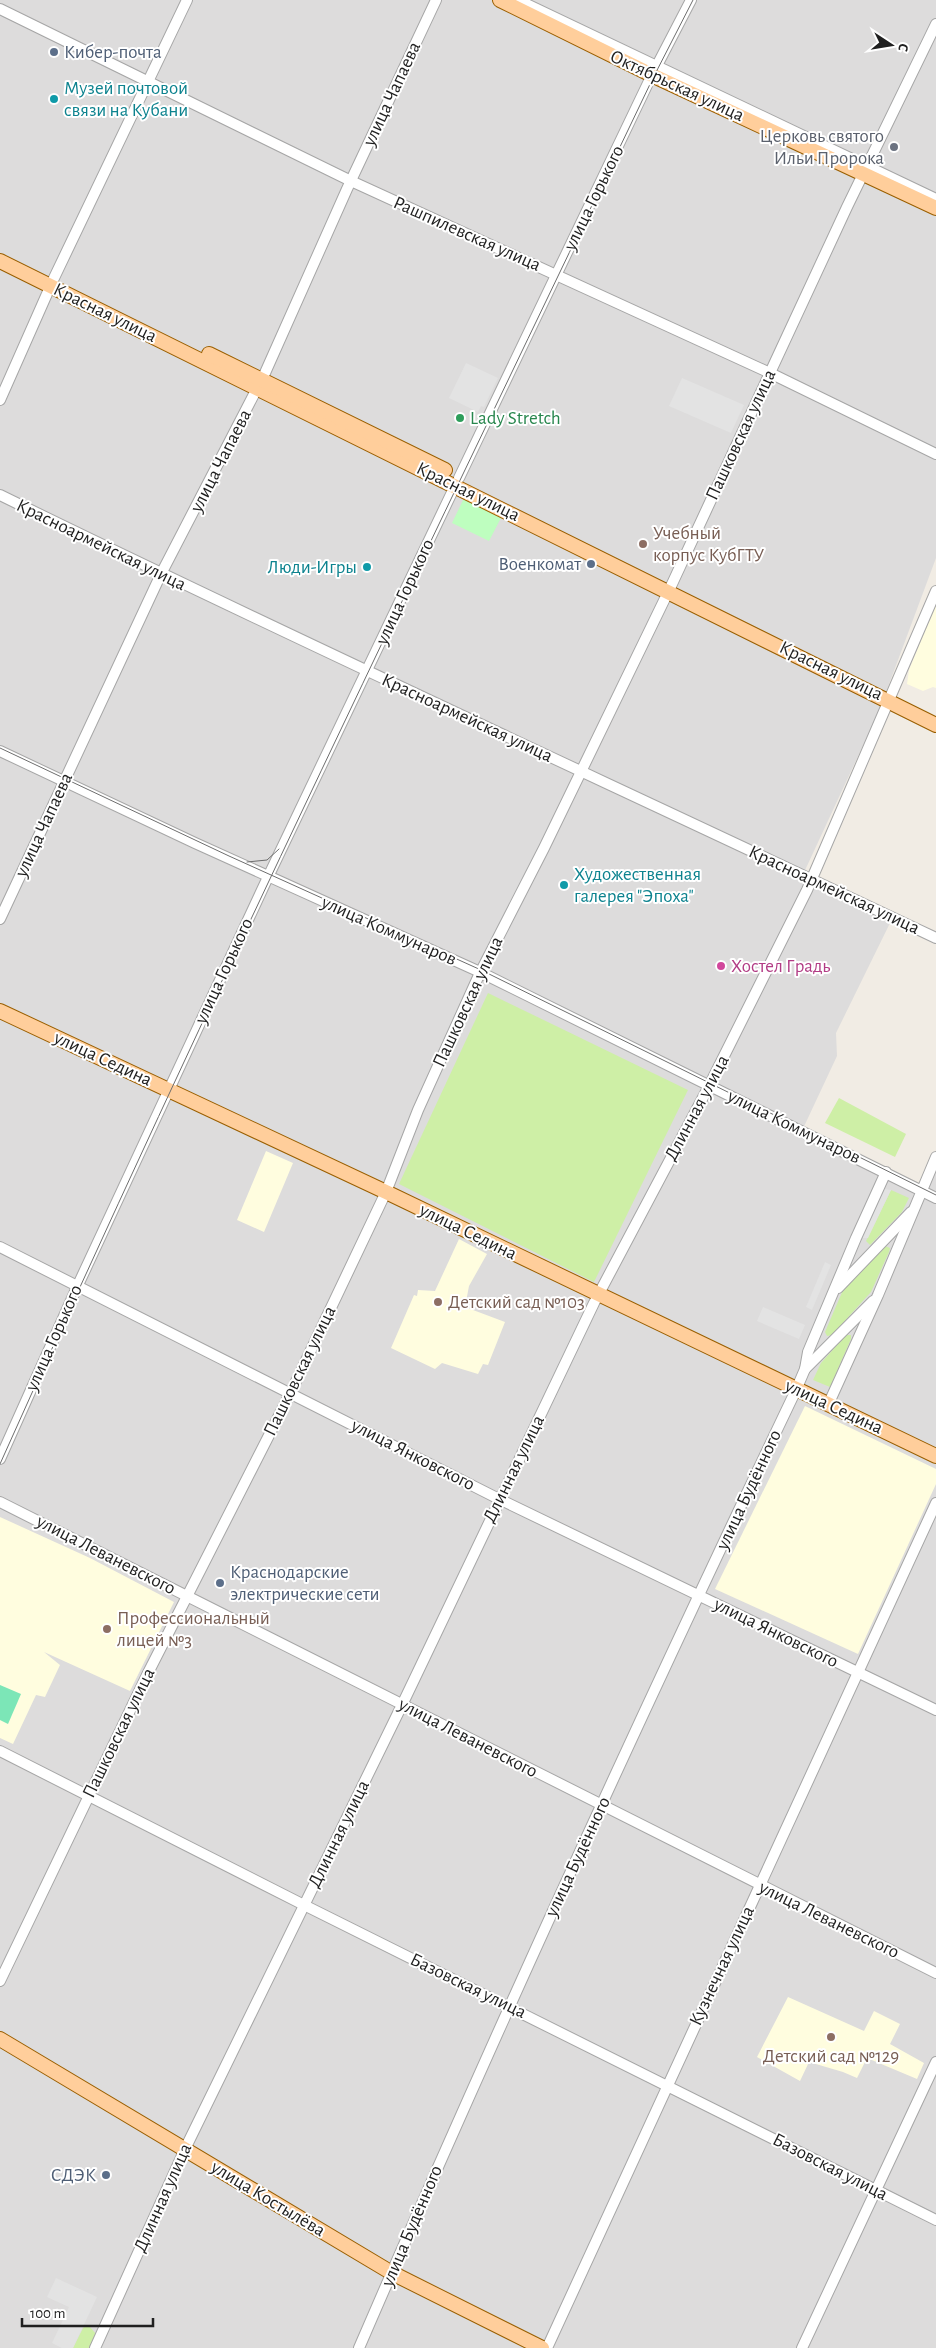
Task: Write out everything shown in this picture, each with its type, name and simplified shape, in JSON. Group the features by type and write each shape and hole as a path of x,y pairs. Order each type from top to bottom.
{"main road":[{"name":"Октябрьская улица","path":"500,0 864,170 936,208"},
{"name":"Красная улица","path":"0,252 52,282 671,588 892,697 936,714"},
{"name":"Красная улица","path":"0,261 52,282"},
{"name":"Красная улица","path":"892,697 936,725"},
{"name":"улица Седина","path":"0,1011 386,1192 598,1296 936,1456"},
{"name":"улица Костылёва","path":"0,2039 392,2272 542,2348"}],"street":[{"path":"0,400 52,282 150,81 187,0"},
{"name":"улица Чапаева","path":"0,919 161,574 260,384 351,181 436,0"},
{"name":"Октябрьская улица","path":"518,0 654,71"},
{"name":"улица Горького","path":"0,1459 78,1285 268,877 654,71 691,0"},
{"name":"Рашпилевская улица","path":"0,9 351,181 770,373 936,454"},
{"name":"Пашковская улица","path":"0,1981 187,1596 291,1392 386,1192 418,1110 480,972 671,588 864,170 936,24"},
{"name":"Октябрьская улица","path":"864,170 936,199"},
{"name":"Красноармейская улица","path":"0,495 366,672 581,770 936,938"},
{"name":"Длинная улица","path":"95,2348 185,2149 402,1705 499,1499 598,1296 710,1086 811,880 892,697 936,591"},
{"name":"улица Коммунаров","path":"0,751 268,877 480,972 936,1198"},
{"name":"улица Будённого","path":"828,1405 878,1295 936,1158"},
{"name":"улица Будённого","path":"359,2348 510,2006 796,1390 805,1369 808,1352 886,1172"},
{"name":"улица Будённого","path":"833,1292 916,1208"},
{"path":"856,1238 863,1248 873,1250"},
{"name":"улица Янковского","path":"0,1246 499,1499 936,1710"},
{"name":"улица Будённого","path":"805,1369 878,1295"},
{"name":"улица Леваневского","path":"0,1502 936,1973"},
{"name":"Кузнечная улица","path":"547,2348 936,1503"},
{"name":"Базовская улица","path":"0,1751 936,2220"},
{"path":"802,2348 936,2062"}],"shaded area":[{"path":"0,0 936,0 936,558 879,711 800,881 890,923 836,1033 837,1056 800,1135 923,1194 936,1164 936,2348 0,2348"},
{"path":"466,363 498,378 484,407 481,406 478,412 449,398"},
{"path":"682,378 744,405 731,433 669,406"},
{"path":"936,604 936,688 933,687 923,691 907,684 909,670"},
{"path":"266,1151 293,1163 264,1232 237,1220"},
{"path":"884,1189 891,1190 868,1238 861,1238"},
{"name":"Детский сад №103","path":"459,1239 487,1254 469,1286 465,1307 505,1322 488,1365 483,1364 478,1374 442,1363 435,1369 391,1348 414,1295 417,1296 418,1290 435,1291"},
{"path":"825,1262 831,1265 812,1310 806,1307"},
{"path":"763,1307 805,1325 799,1339 757,1321"},
{"path":"805,1406 936,1469 936,1484 858,1654 715,1589"},
{"path":"0,1517 90,1558 174,1602 130,1691 44,1652 60,1665 45,1697 36,1695 13,1744 0,1738"},
{"name":"Детский сад №129","path":"788,1997 864,2031 874,2011 900,2024 890,2044 924,2063 917,2079 867,2058 857,2078 809,2062 800,2081 757,2057"},
{"path":"56,2278 97,2297 73,2348 62,2348 52,2343 69,2307 47,2297"}],"green space":[{"path":"464,498 502,516 489,541 452,523"},
{"path":"488,993 688,1090 594,1282 399,1184"},
{"path":"839,1098 906,1134 895,1157 825,1123"},
{"path":"891,1190 909,1198 902,1212 870,1245 866,1241"},
{"path":"885,1246 890,1248 889,1252 871,1292 832,1335 827,1336 825,1332 843,1290"},
{"path":"846,1335 851,1335 851,1339 830,1387 813,1380 821,1363"},
{"path":"0,1685 21,1694 8,1724 0,1720"},
{"path":"86,2326 90,2327 96,2334 91,2348 73,2348 83,2328"}],"tram line":[{"path":"0,1464 240,943 652,80 693,0"},
{"path":"0,748 229,856 481,970 936,1195"},
{"path":"247,862 267,860 279,849"}],"place":[{"name":"Кибер-почта","path":"54,52"},
{"name":"Музей почтовой связи на Кубани","path":"54,99"},
{"name":"Церковь святого Ильи Пророка","path":"894,147"},
{"name":"Lady Stretch","path":"460,418"},
{"name":"Учебный корпус КубГТУ","path":"643,544"},
{"name":"Военкомат","path":"591,564"},
{"name":"Люди-Игры","path":"367,567"},
{"name":"Художественная галерея \"Эпоха\"","path":"564,885"},
{"name":"Хостел Градь","path":"721,966"},
{"name":"Детский сад №103","path":"438,1302"},
{"name":"Краснодарские электрические сети","path":"220,1583"},
{"name":"Профессиональный лицей №3","path":"107,1629"},
{"name":"Детский сад №129","path":"831,2037"},
{"name":"СДЭК","path":"106,2175"}]}
